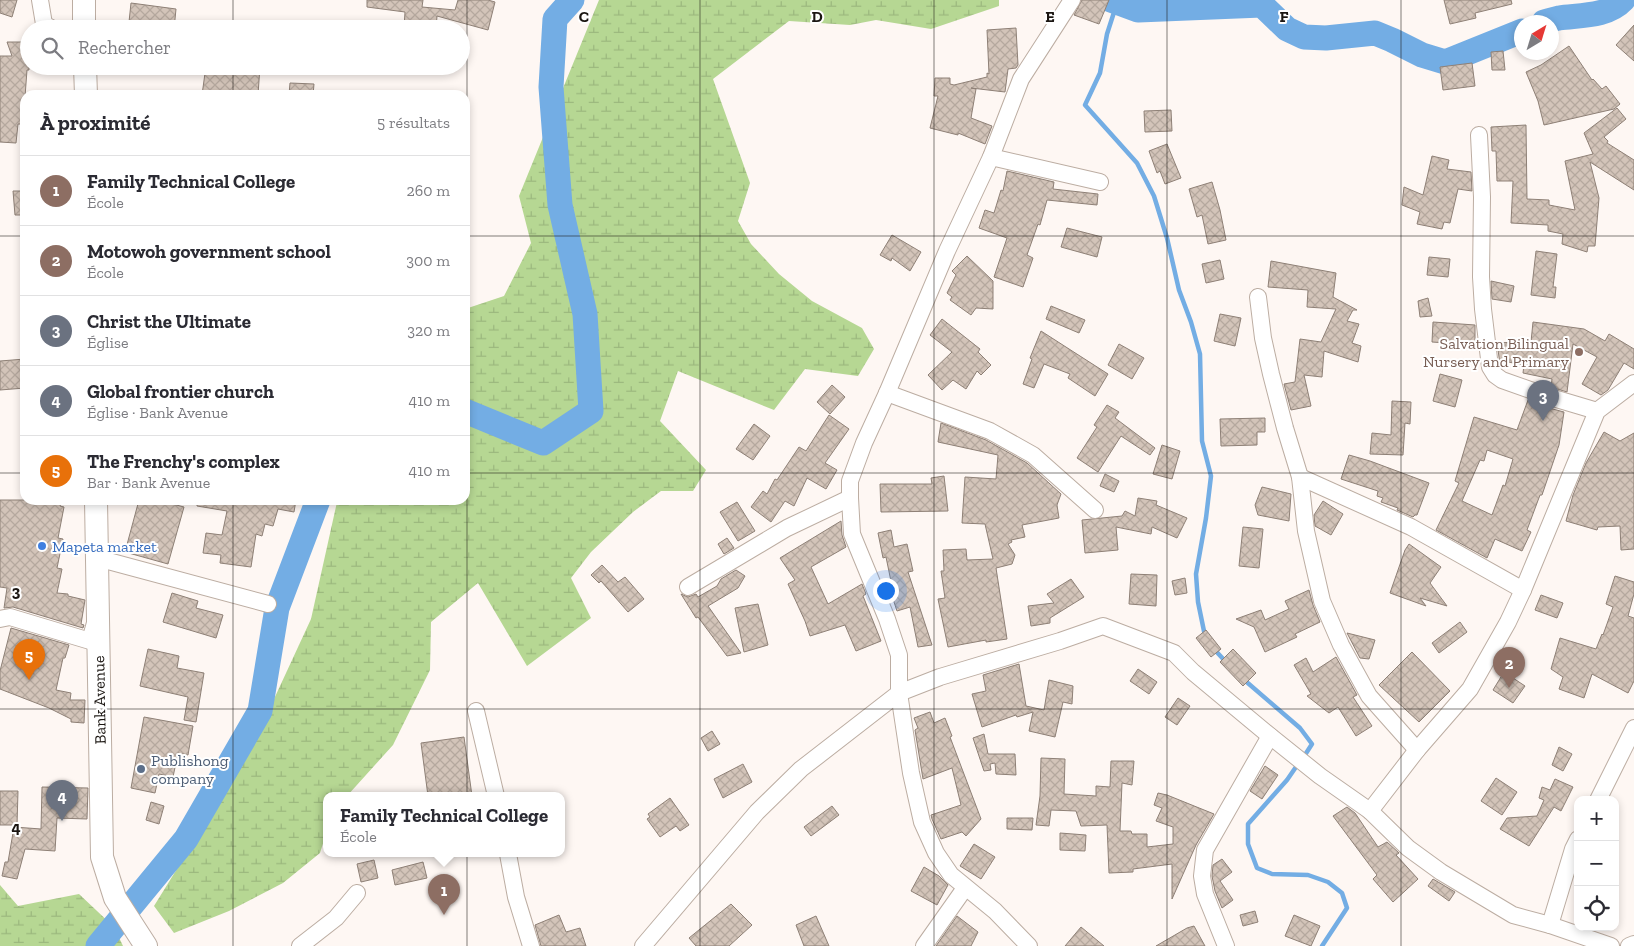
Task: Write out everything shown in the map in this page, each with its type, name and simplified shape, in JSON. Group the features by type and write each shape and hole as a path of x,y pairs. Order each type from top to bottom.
{"street":[{"path":"40,0 43,20"},
{"path":"84,0 84,20"},
{"path":"1029,946 995,911 951,875 942,864 922,822 899,693 898,655 887,619 852,534 850,481 946,251 991,157 1021,78 1072,0"},
{"path":"85,75 86,90"},
{"path":"1479,134 1482,197 1481,277 1490,367 1502,380 1550,398 1597,412"},
{"path":"991,157 1100,182"},
{"path":"1258,297 1263,338 1271,374 1300,477 1306,531 1322,601 1337,636 1369,696 1417,750"},
{"path":"1370,811 1417,750 1470,689 1508,622 1523,590 1597,412 1634,382"},
{"path":"887,393 990,431 1033,455 1094,510"},
{"path":"1300,477 1411,527 1523,590"},
{"path":"688,586 787,528 850,498"},
{"name":"Bank Avenue","path":"96,505 102,857 114,898 146,946"},
{"path":"97,558 268,604"},
{"path":"0,619 10,618 90,641 98,612"},
{"path":"650,943 757,812 801,769 899,693 940,677 1060,642 1103,626 1174,652 1193,672 1270,736 1320,776 1370,811 1408,848 1441,872 1513,915 1550,925 1611,946"},
{"path":"476,711 495,792"},
{"path":"1600,796 1634,728"},
{"path":"1226,946 1205,894 1202,876 1205,850 1270,736"},
{"path":"1550,925 1577,841"},
{"path":"509,857 516,897 531,946"},
{"path":"924,946 965,888"},
{"path":"300,946 336,918 357,893"},
{"path":"1628,946 1634,944"}],"green space":[{"path":"599,0 999,0 999,6 931,29 876,20 850,25 789,21 713,79 750,183 738,221 751,244 779,274 812,301 862,328 874,349 858,376 805,369 774,410 678,371 660,421 706,470 693,491 661,491 633,512 591,552 571,578 591,618 527,666 478,583 431,622 430,670 393,745 351,792 323,792 323,844 320,853 283,883 229,911 174,933 154,906 250,751 311,619 336,505 470,505 470,307 504,296 531,243 519,196"},
{"path":"0,885 18,906 79,894 114,927 123,946 0,946"}],"building":[{"path":"0,0 17,0 12,17 0,13"},
{"path":"367,0 423,0 422,7 455,10 458,0 488,0 495,2 488,30 470,25 470,20 452,20 437,16 437,20 405,20 405,12 367,7"},
{"path":"1082,0 1109,0 1099,24 1074,15"},
{"path":"1444,0 1511,0 1512,4 1475,13 1476,18 1450,24"},
{"path":"131,3 176,9 175,20 129,20"},
{"path":"1634,25 1634,61 1616,45"},
{"path":"1016,28 1018,65 1016,68 1008,69 1005,92 971,88 976,89 971,118 992,126 985,144 958,133 958,135 930,128 938,96 934,96 935,78 950,78 950,84 954,85 987,77 987,73 989,74 987,30"},
{"path":"7,42 20,42 20,75 27,75 26,90 20,90 20,124 18,124 16,143 0,142 0,56 12,56"},
{"path":"1569,46 1592,80 1602,89 1606,86 1620,104 1614,109 1544,125 1538,101 1526,72 1548,60 1559,60 1559,53"},
{"path":"1503,51 1505,70 1492,70 1491,52"},
{"path":"1472,63 1475,86 1443,90 1440,67"},
{"path":"205,75 259,75 258,90 203,90"},
{"path":"290,83 314,84 313,90 289,90"},
{"path":"1617,108 1626,119 1604,137 1608,141 1607,143 1634,160 1634,190 1590,162 1599,198 1595,246 1588,246 1587,252 1562,244 1563,234 1548,231 1548,225 1511,223 1513,181 1497,181 1496,151 1492,151 1491,127 1526,125 1527,199 1549,200 1549,205 1575,210 1565,161 1593,154 1584,133"},
{"path":"1171,110 1172,131 1145,132 1144,111"},
{"path":"1167,144 1181,178 1165,184 1160,171 1157,173 1149,151"},
{"path":"1432,156 1449,160 1447,169 1471,172 1472,191 1458,189 1450,223 1444,222 1442,229 1417,224 1420,212 1402,205 1404,187 1423,195"},
{"path":"1007,171 1054,182 1053,189 1098,194 1097,205 1047,200 1040,225 1038,224 1027,255 1033,258 1023,287 994,277 1007,238 979,228 985,210 994,213 1001,190 1003,191"},
{"path":"1212,182 1226,240 1208,244 1202,215 1197,217 1189,189"},
{"path":"13,191 20,191 20,215 15,215"},
{"path":"1067,228 1102,237 1097,257 1061,247"},
{"path":"892,235 921,252 910,271 892,258 891,261 880,255"},
{"path":"1536,251 1557,254 1553,287 1556,287 1555,298 1531,295"},
{"path":"967,256 993,281 993,309 976,308 971,315 950,300 952,297 947,293 956,275 952,271"},
{"path":"1429,257 1450,259 1448,277 1427,275"},
{"path":"1220,260 1224,279 1206,283 1202,264"},
{"path":"1271,261 1336,273 1333,297 1357,310 1353,310 1347,321 1359,324 1352,343 1361,346 1358,362 1324,351 1322,377 1304,375 1311,406 1291,410 1284,384 1295,382 1300,339 1321,342 1336,309 1307,307 1308,290 1268,287"},
{"path":"1491,281 1514,286 1511,302 1492,299"},
{"path":"1428,298 1432,316 1420,317 1418,301"},
{"path":"1051,306 1085,320 1079,333 1046,319"},
{"path":"1220,314 1241,318 1235,346 1214,341"},
{"path":"942,319 980,349 978,352 991,365 981,375 977,371 966,389 953,380 942,390 928,375 952,352 930,335"},
{"path":"1433,322 1475,325 1475,345 1432,342"},
{"path":"1533,322 1584,329 1605,341 1609,334 1634,349 1634,369 1624,363 1608,390 1601,395 1582,384 1597,357 1573,344 1567,392 1551,387 1552,379 1523,373 1524,365 1503,361 1502,368 1497,343 1516,342 1516,340 1531,342"},
{"path":"1041,331 1108,374 1095,396 1068,378 1070,374 1044,364 1034,388 1023,384 1032,359 1030,358"},
{"path":"1119,344 1144,358 1132,379 1108,365"},
{"path":"20,359 20,388 0,390 0,361"},
{"path":"1440,374 1462,380 1455,407 1433,401"},
{"path":"832,385 845,397 830,414 817,402"},
{"path":"1528,400 1564,412 1559,445 1542,495 1540,495 1527,530 1531,532 1522,551 1495,539 1487,558 1436,530 1459,483 1455,481 1474,417 1517,430","holes":["1487,450 1513,459 1505,486 1503,485 1492,515 1462,501 1480,460 1484,461"]},
{"path":"1392,401 1411,402 1410,424 1405,423 1403,455 1370,454 1372,433 1391,435"},
{"path":"1107,405 1119,412 1115,418 1155,448 1150,455 1121,436 1098,472 1077,458 1097,427 1094,425"},
{"path":"829,415 849,429 825,463 837,470 826,489 807,478 794,506 785,501 771,522 751,507 763,491 767,494 775,479 777,480 799,447 806,451"},
{"path":"1265,418 1265,432 1257,432 1257,445 1221,446 1220,419"},
{"path":"941,423 986,440 1027,463 1061,494 1057,505 1059,518 1022,525 1025,537 1011,540 1012,542 1008,544 1015,555 1012,564 996,568 1007,639 986,642 986,640 948,647 938,599 945,598 941,571 944,571 943,550 966,549 967,560 993,559 985,524 962,523 965,477 996,479 998,455 938,442"},
{"path":"754,424 770,436 753,460 736,449"},
{"path":"1604,432 1620,441 1634,433 1634,549 1621,550 1620,526 1598,527 1597,530 1566,521 1573,495 1586,463"},
{"path":"1162,445 1180,451 1172,479 1153,474"},
{"path":"1349,455 1429,483 1417,515 1413,517 1397,510 1398,508 1381,502 1383,498 1377,496 1378,491 1341,479"},
{"path":"1105,474 1119,481 1114,492 1100,486"},
{"path":"944,476 948,511 881,512 880,484 932,484 931,478"},
{"path":"1262,487 1291,494 1289,521 1258,515 1255,505"},
{"path":"1138,498 1157,501 1156,505 1187,518 1177,538 1152,527 1151,534 1116,527 1118,550 1085,553 1082,520 1122,516 1125,511 1135,516"},
{"name":"Mapeta market","path":"0,500 20,500 20,505 60,505 64,507 58,538 63,539 57,568 62,569 57,593 68,594 68,596 85,600 81,624 84,625 83,628 13,607 4,608 7,588 0,587"},
{"path":"1323,501 1343,514 1331,535 1315,526 1314,515"},
{"path":"737,502 755,531 738,541 720,512"},
{"path":"138,505 176,505 184,507 168,564 125,552"},
{"path":"295,505 294,512 278,509 273,526 265,524 262,536 256,534 251,567 220,563 221,555 203,553 206,533 222,535 227,511 197,506"},
{"path":"841,521 842,535 846,547 811,567 828,604 862,584 866,594 863,596 881,641 856,651 845,625 810,636 788,584 795,580 780,558"},
{"path":"1243,527 1263,529 1259,568 1239,566"},
{"path":"891,530 894,547 907,544 913,571 908,572 932,645 918,647 910,607 897,611 892,596 894,596 886,557 883,558 878,533"},
{"path":"727,538 734,548 724,554 718,544"},
{"path":"1409,544 1441,567 1430,583 1447,606 1420,598 1426,606 1390,593 1405,550"},
{"path":"602,565 618,582 625,577 644,599 628,612 601,581 599,583 591,575"},
{"path":"736,570 745,576 738,588 708,606 741,653 727,656 698,617 696,618 681,594 688,597 696,594 698,597 717,586 721,579"},
{"path":"1131,574 1157,575 1156,606 1129,604"},
{"path":"1615,576 1634,582 1634,594 1628,616 1634,618 1634,681 1628,693 1592,674 1584,698 1559,689 1563,677 1551,669 1560,638 1596,649 1613,607 1606,604"},
{"path":"1185,578 1187,593 1175,595 1172,581"},
{"path":"1071,579 1084,597 1050,618 1050,623 1031,626 1028,606 1054,603 1047,594"},
{"path":"1309,590 1320,622 1295,634 1297,637 1265,652 1254,627 1236,619 1261,610 1265,620 1289,609 1285,601"},
{"path":"172,593 198,601 196,608 223,615 216,638 163,622"},
{"path":"1541,595 1563,603 1557,618 1535,610"},
{"path":"758,604 768,645 744,652 735,608"},
{"path":"1460,622 1467,632 1439,653 1432,643"},
{"path":"11,628 69,645 65,658 63,658 56,690 71,693 70,700 85,700 84,723 71,722 71,719 49,708 0,689 0,671"},
{"path":"1206,630 1221,649 1211,657 1196,638"},
{"path":"1347,633 1375,640 1369,659 1360,658"},
{"path":"148,649 179,656 177,668 204,673 196,722 184,720 188,697 140,686"},
{"path":"1233,649 1256,673 1243,686 1220,662"},
{"path":"1412,652 1450,691 1419,722 1379,685"},
{"path":"1336,657 1357,695 1353,697 1372,726 1356,736 1338,707 1329,713 1307,696 1311,694 1294,665 1306,658 1313,672"},
{"path":"1019,664 1026,706 1044,710 1049,680 1073,686 1072,704 1063,702 1055,737 1029,731 1033,712 1017,717 1016,715 982,727 972,694 986,691 983,675"},
{"path":"1138,669 1157,682 1149,694 1130,681"},
{"path":"1504,672 1525,686 1513,703 1493,690"},
{"path":"1178,698 1190,706 1177,725 1165,717"},
{"path":"930,712 934,723 945,718 952,736 950,737 981,819 966,836 962,832 941,839 932,819 931,815 961,805 952,768 923,779 915,730 918,728 914,718"},
{"path":"144,717 193,726 188,755 178,753 173,777 159,774 155,793 131,788"},
{"path":"712,731 720,744 708,751 701,738"},
{"path":"984,734 988,754 1015,754 1016,775 996,774 995,763 990,764 991,770 984,771 973,738"},
{"path":"464,737 471,792 427,792 421,743"},
{"path":"1559,747 1572,754 1563,771 1552,765"},
{"path":"1041,758 1065,759 1064,794 1096,796 1096,786 1110,787 1111,761 1134,761 1132,785 1122,783 1120,831 1131,831 1132,834 1147,834 1147,847 1173,844 1173,827 1156,821 1162,808 1154,805 1158,793 1214,814 1196,845 1172,899 1172,864 1133,869 1133,872 1109,873 1107,825 1081,826 1076,811 1051,810 1049,826 1036,825 1040,796"},
{"path":"743,764 752,782 723,798 714,779"},
{"path":"1265,766 1278,775 1262,799 1250,791"},
{"path":"1496,778 1517,792 1502,815 1481,801"},
{"path":"1555,779 1573,787 1561,811 1554,807 1529,846 1500,829 1507,818 1537,816 1544,800 1539,798 1542,787 1550,790"},
{"path":"42,787 88,788 87,819 57,818 55,851 25,849 17,879 2,876 5,862 8,862 14,827 41,829"},
{"path":"0,791 18,791 17,825 0,825"},
{"path":"670,798 689,825 680,831 676,826 660,837 647,819 650,817 648,814"},
{"path":"151,802 164,806 159,824 146,820"},
{"path":"832,806 839,815 811,836 804,827"},
{"path":"1347,807 1355,813 1378,847 1387,842 1399,853 1396,855 1418,879 1393,902 1373,879 1377,875 1333,816"},
{"path":"1007,818 1033,818 1032,830 1007,829"},
{"path":"1060,833 1086,835 1085,851 1060,850"},
{"path":"974,844 995,857 981,879 960,866"},
{"path":"1222,859 1232,872 1220,881 1233,900 1222,908 1215,891 1212,876 1213,865"},
{"path":"374,860 378,878 361,882 357,864"},
{"path":"423,862 427,878 395,885 392,870"},
{"path":"924,867 939,876 948,885 937,905 911,891"},
{"path":"1433,879 1455,892 1449,901 1428,886"},
{"path":"731,904 752,925 729,946 696,946 689,938"},
{"path":"1255,911 1258,922 1243,926 1240,915"},
{"path":"559,915 566,932 580,928 586,946 541,946 535,925"},
{"path":"1294,915 1320,926 1311,946 1285,936"},
{"path":"816,916 829,946 804,946 796,925"},
{"path":"957,916 978,932 971,946 936,946"},
{"path":"1194,926 1205,946 1156,946 1187,928"},
{"path":"1081,927 1104,946 1065,946"}],"waterway":[{"path":"470,413 543,443 591,411 585,314 560,205 551,87 555,19 572,0"},
{"path":"1111,0 1138,10 1262,5 1287,29 1304,37 1326,38 1375,33 1422,55 1445,62 1514,34"},
{"path":"1559,18 1609,10 1623,0"},
{"path":"1117,3 1107,34 1100,73 1085,105 1137,163 1154,196 1167,238 1179,290 1200,354 1202,441 1211,476 1196,574 1198,602 1205,636"},
{"path":"98,946 186,839 260,711 277,608 316,505"},
{"path":"1213,648 1226,662"},
{"path":"1242,678 1300,728 1312,744 1303,758"},
{"path":"1298,764 1287,780 1248,824 1248,844 1257,868 1272,874 1308,875 1328,882 1342,893 1347,908 1322,946"}],"place":[{"name":"Salvation Bilingual Nursery and Primary","path":"1579,352"},
{"name":"Christ the Ultimate","path":"1543,421"},
{"name":"Mapeta market","path":"42,546"},
{"name":"The Frenchy's complex","path":"29,680"},
{"name":"Motowoh government school","path":"1509,688"},
{"name":"Publishong company","path":"141,769"},
{"name":"Global frontier church","path":"62,821"},
{"name":"Family Technical College","path":"444,915"}]}
